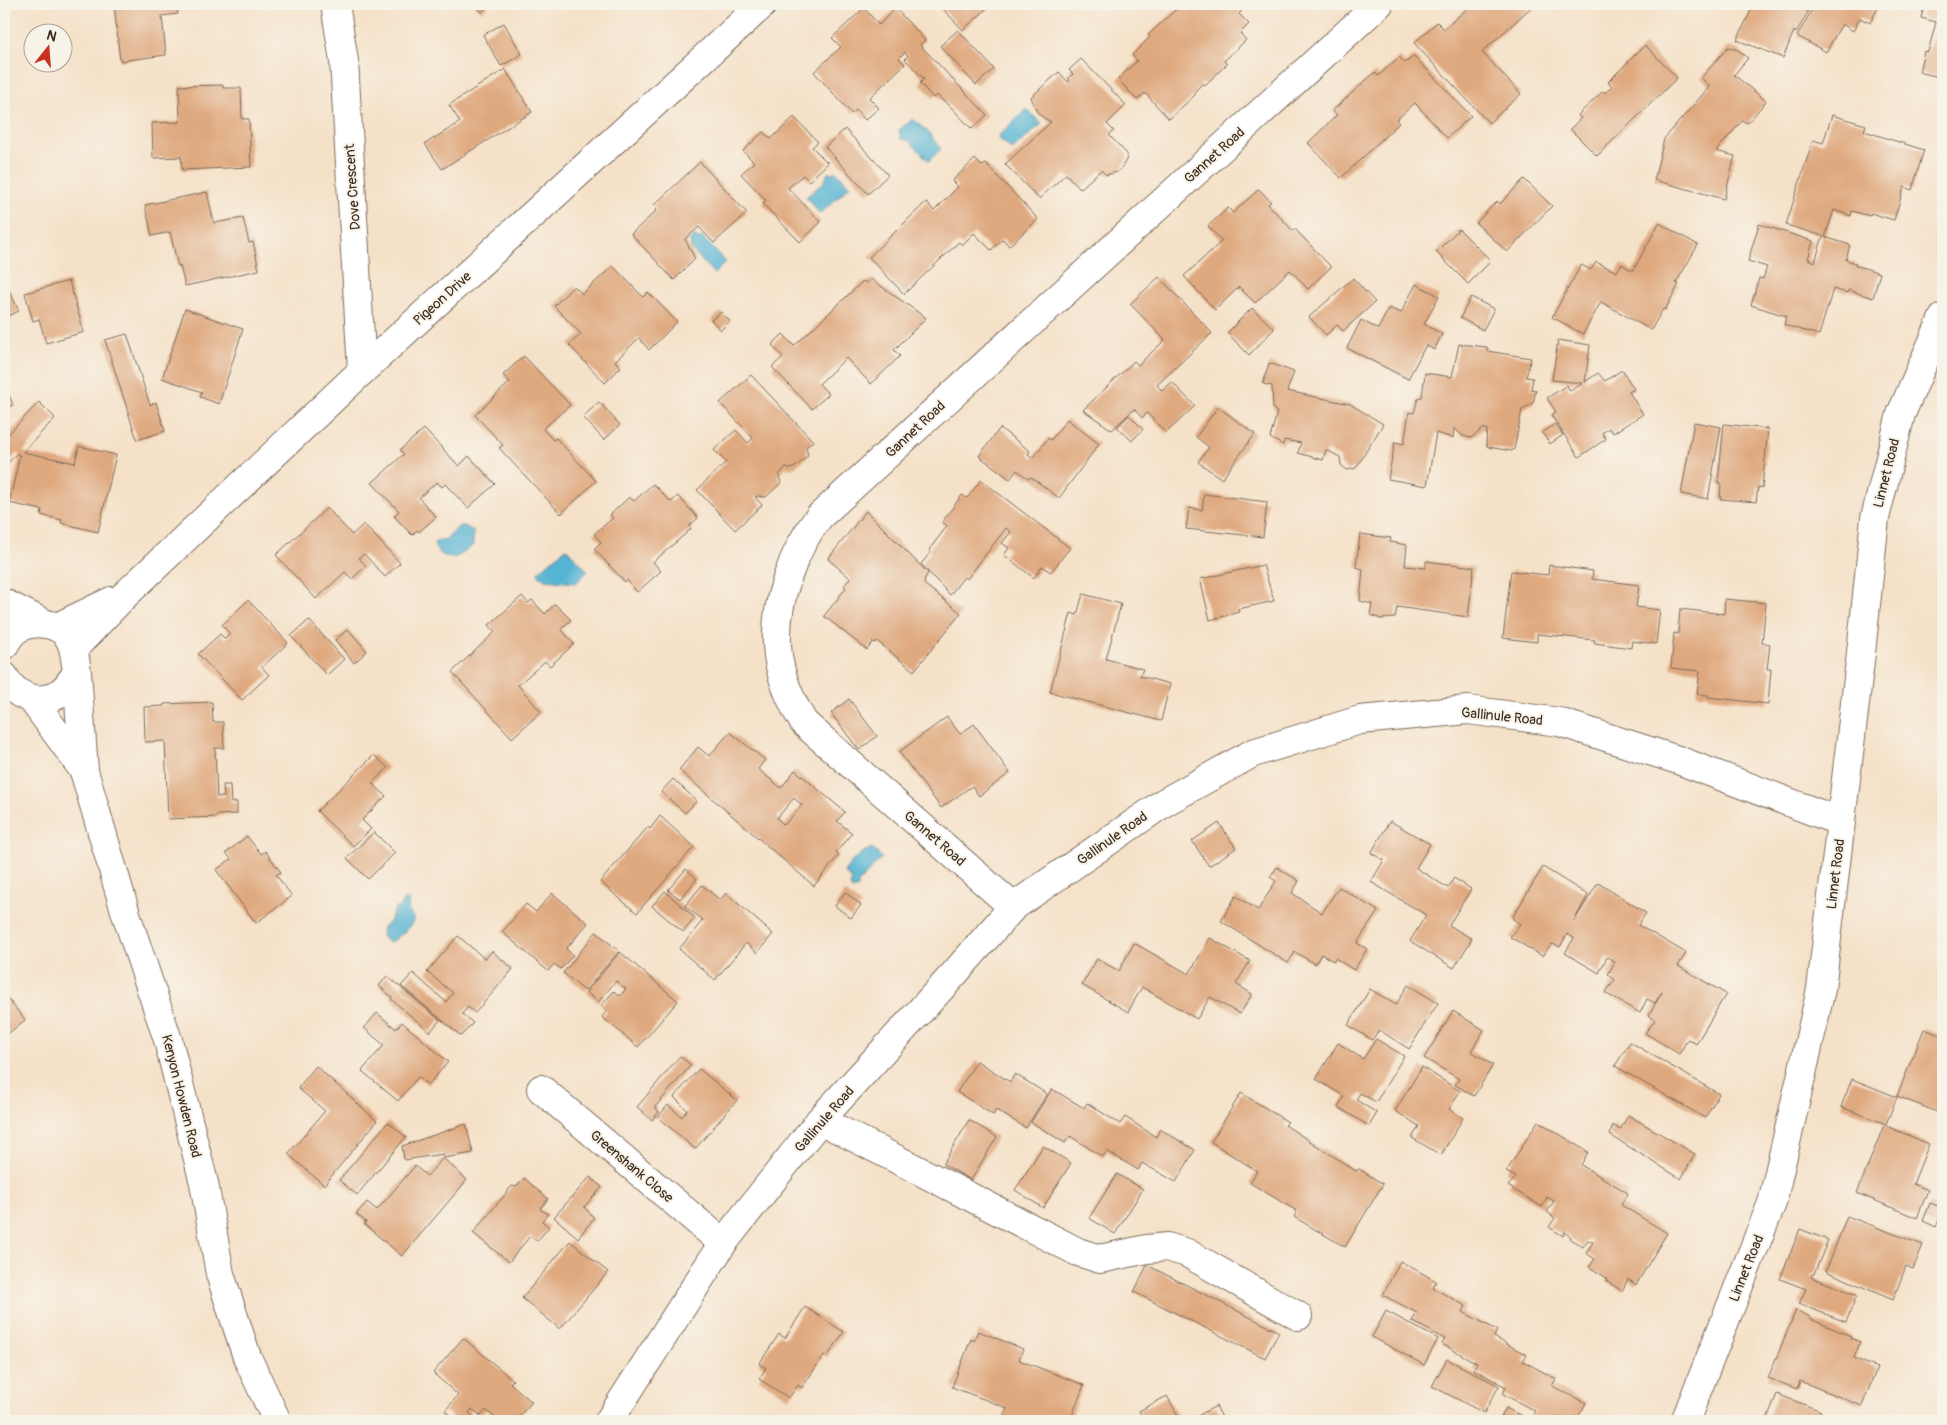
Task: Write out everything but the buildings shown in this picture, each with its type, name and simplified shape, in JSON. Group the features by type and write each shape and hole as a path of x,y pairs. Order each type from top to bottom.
{"street":[{"name":"Dove Crescent","path":"335,4 344,61 362,371"},
{"name":"Pigeon Drive","path":"31,698 44,699 57,695 67,686 75,660 124,596 362,371 763,4"},
{"name":"Gannet Road","path":"1013,907 804,723 792,703 776,646 777,627 784,588 798,551 808,531 819,518 1379,4"},
{"name":"Linnet Road","path":"1685,1421 1772,1203 1821,989 1861,654 1875,518 1901,414 1943,318"},
{"name":"Pigeon Drive","path":"4,646 9,636 20,628 32,623 51,625 124,596"},
{"path":"4,603 51,625 68,636 75,660"},
{"name":"Kenyon Howden Road","path":"75,660 84,771 126,914 168,1040 204,1183 220,1274 247,1356 277,1421"},
{"path":"4,676 9,685 18,694 31,698"},
{"name":"Kenyon Howden Road","path":"31,698 84,771"},
{"name":"Gallinule Road","path":"608,1421 723,1243 820,1120 1013,907 1165,802 1253,753 1360,720 1468,710 1559,722 1678,760 1841,822"},
{"name":"Greenshank Close","path":"542,1089 723,1243"},
{"path":"820,1120 1078,1252 1100,1259 1147,1249 1167,1247 1187,1253 1298,1316"}],"water":[{"path":"1027,109 1042,124 1012,150 997,137"},
{"path":"913,119 928,132 941,149 929,161 908,140 901,139 899,130"},
{"path":"837,172 850,186 820,214 806,197 824,182 828,173"},
{"path":"693,236 699,239 702,237 726,262 714,274 691,249 690,240"},
{"path":"459,526 465,526 473,531 473,545 458,556 449,558 444,556 435,548 434,543 438,540 445,541"},
{"path":"566,548 588,571 576,583 545,580 537,573"},
{"path":"872,848 882,858 858,883 858,888 852,890 850,886 852,880 844,872 863,852"},
{"path":"403,900 409,900 408,909 414,920 402,934 388,943 382,936 383,927 389,922 395,909 400,907"}]}
